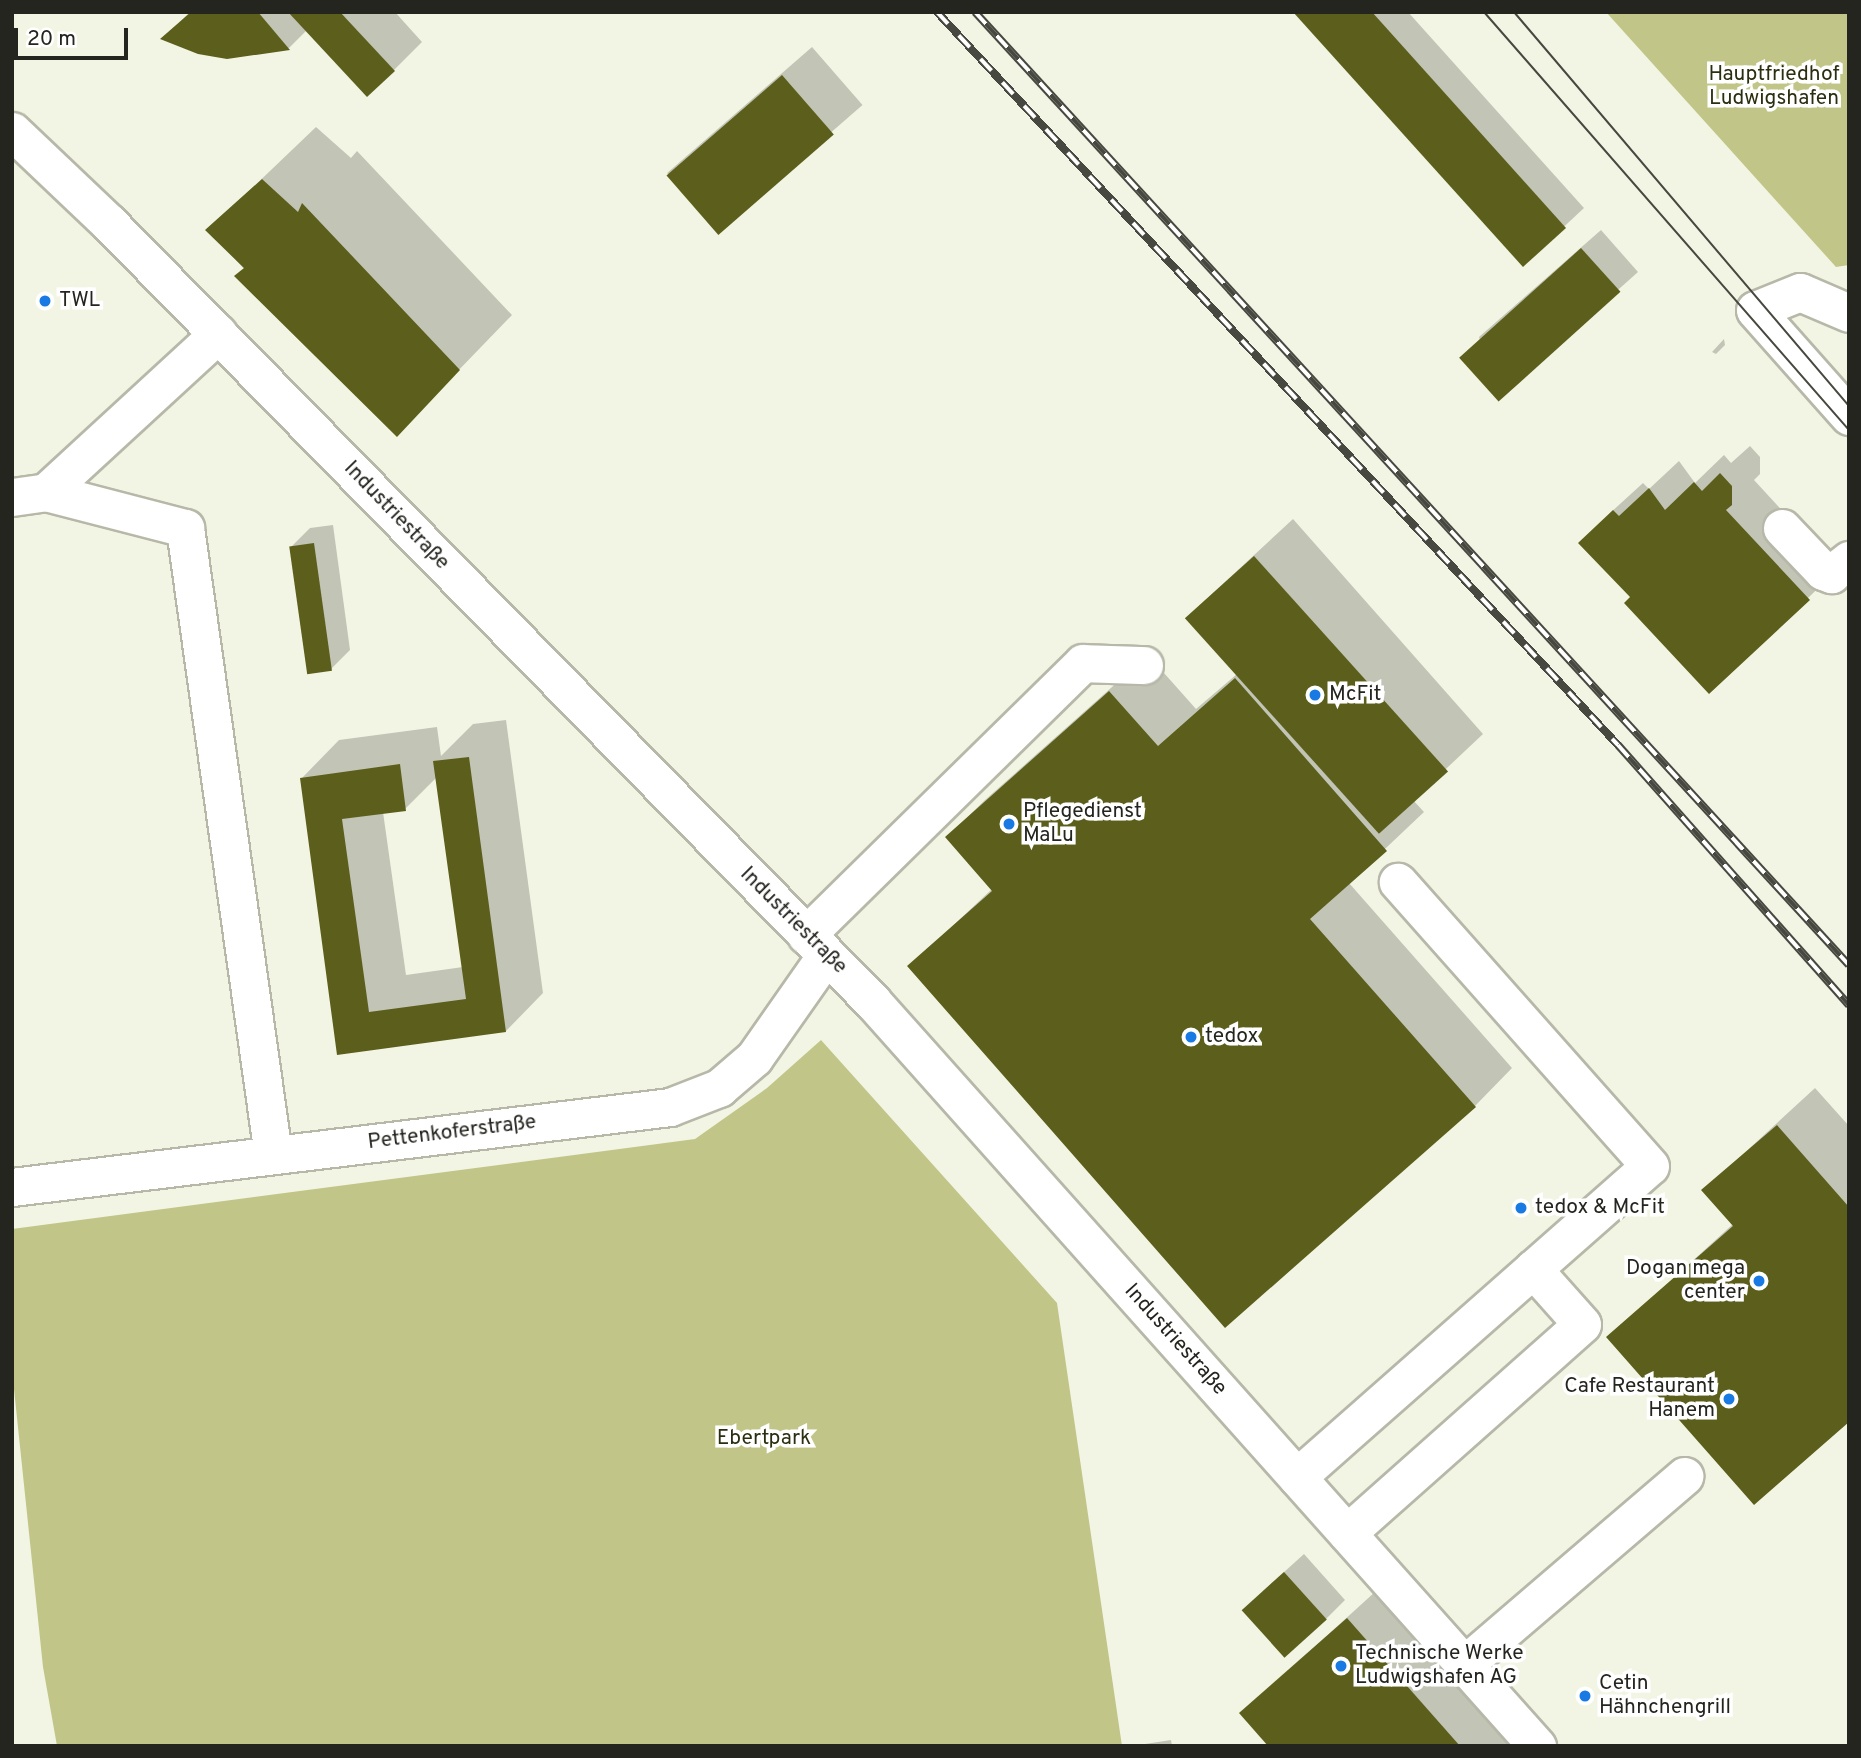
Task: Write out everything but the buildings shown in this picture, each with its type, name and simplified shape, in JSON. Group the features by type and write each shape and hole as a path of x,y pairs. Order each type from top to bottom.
{"street":[{"name":"Industriestraße","path":"12,131 218,334 816,945 1537,1746"},
{"path":"1845,405 1755,310 1800,292 1844,307 1849,313"},
{"path":"29,495 218,334"},
{"path":"29,495 185,528 272,1155"},
{"path":"1782,528 1823,571 1830,574 1849,560"},
{"name":"Pettenkoferstraße","path":"12,1188 670,1107 719,1088 754,1058 816,945 1083,663 1144,665"},
{"path":"1297,1477 1650,1166 1398,882"},
{"path":"1347,1533 1582,1324 1533,1269"},
{"path":"1465,1664 1685,1476"}],"green space":[{"name":"Hauptfriedhof Ludwigshafen","path":"1606,12 1849,12 1849,265 1836,267"},
{"name":"Ebertpark","path":"821,1040 1057,1303 1122,1746 57,1746 43,1667 12,1370 12,1229 695,1139 767,1088"}],"tram line":[{"path":"1484,12 1849,430"},
{"path":"1514,12 1849,406"}],"railway":[{"path":"937,12 1618,745 1849,1005"},
{"path":"975,12 1849,965"}],"place":[{"name":"TWL","path":"45,301"},
{"name":"McFit","path":"1315,695"},
{"name":"Pflegedienst MaLu","path":"1009,824"},
{"name":"tedox","path":"1191,1037"},
{"name":"tedox & McFit","path":"1521,1208"},
{"name":"Dogan mega center","path":"1759,1281"},
{"name":"Cafe Restaurant Hanem","path":"1729,1399"},
{"name":"Technische Werke Ludwigshafen AG","path":"1341,1666"},
{"name":"Cetin Hähnchengrill","path":"1585,1696"}]}
